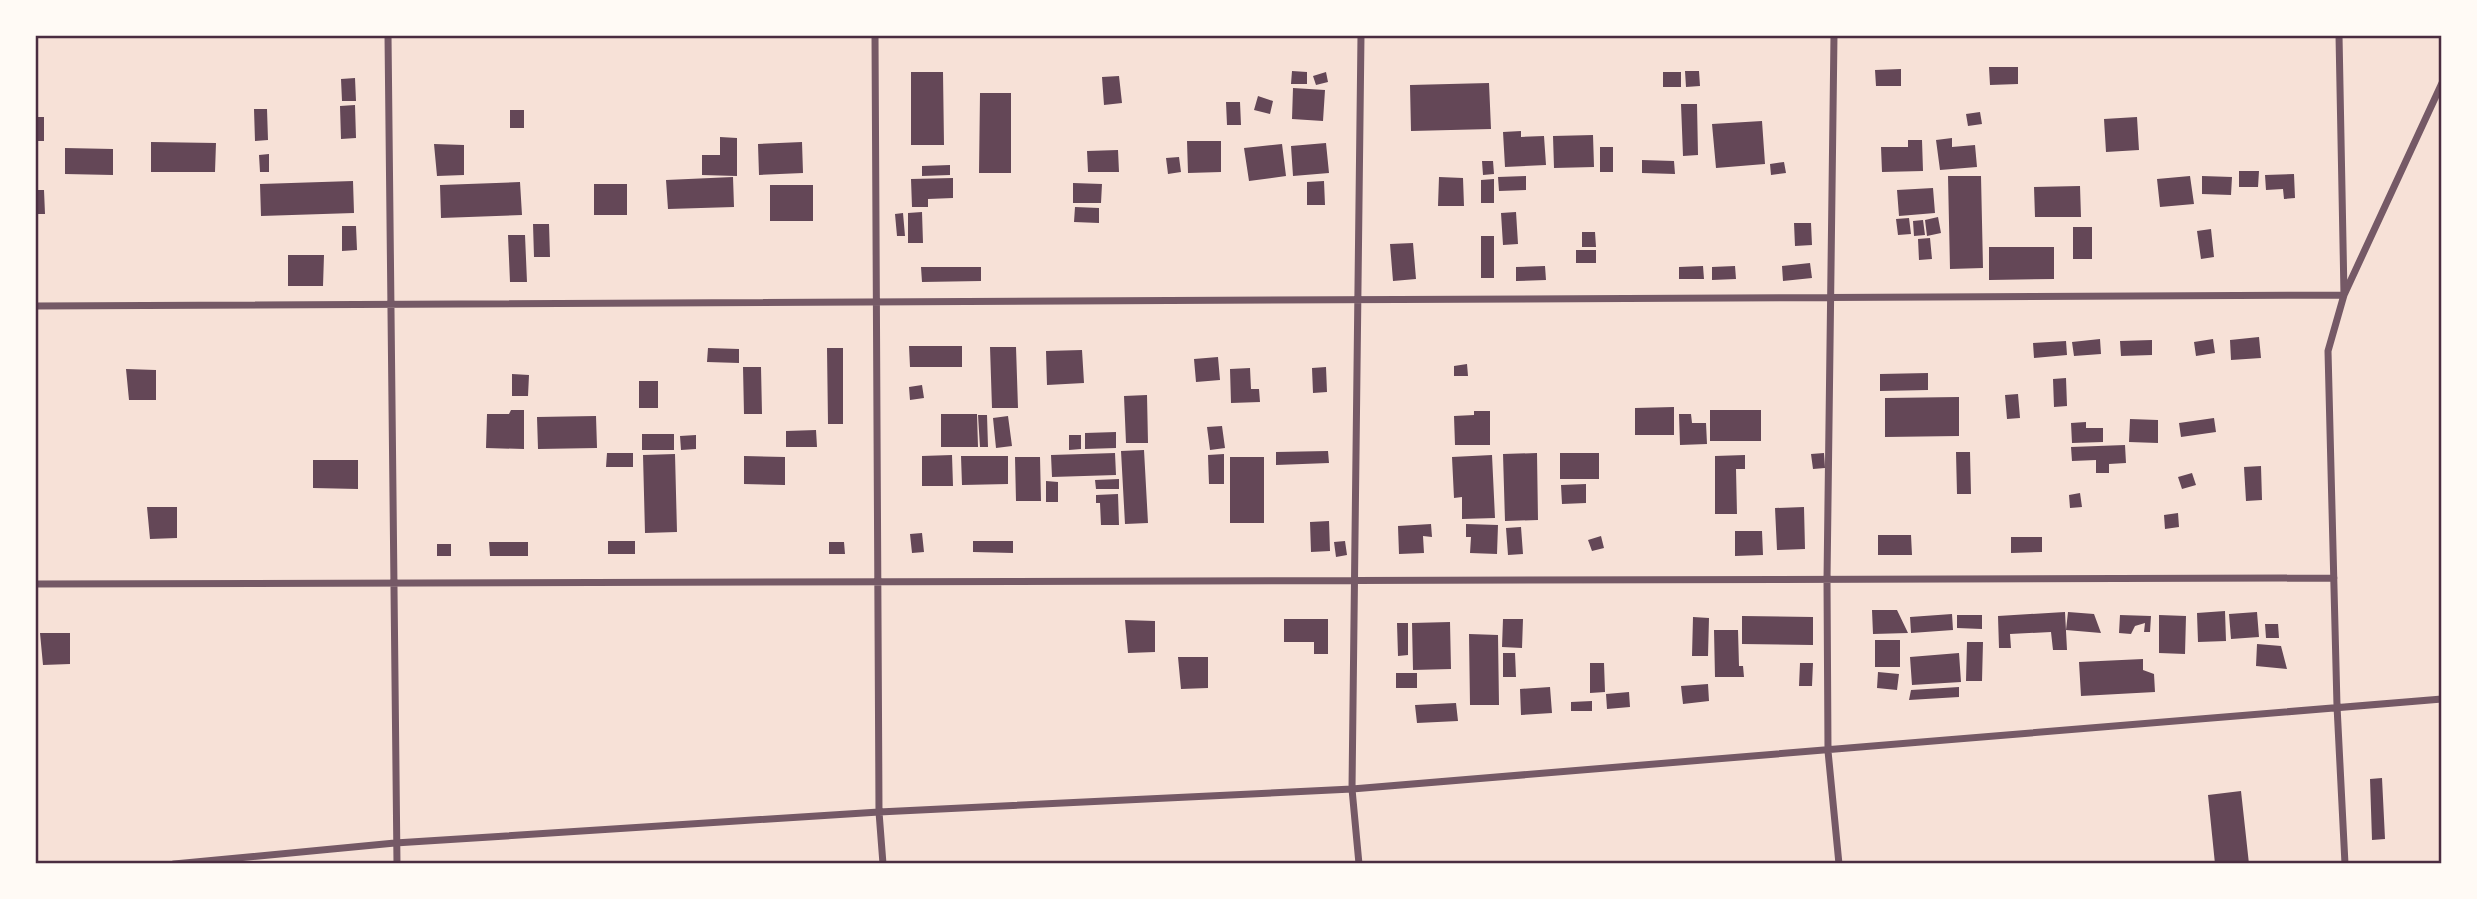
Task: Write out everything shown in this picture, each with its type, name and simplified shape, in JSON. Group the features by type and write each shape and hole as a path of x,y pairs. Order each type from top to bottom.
{"street":[{"path":"388,35 397,864"},
{"path":"875,35 879,813 883,864"},
{"path":"1359,864 1352,789 1361,35"},
{"path":"1834,35 1827,580 1828,751 1839,864"},
{"path":"2339,35 2344,295"},
{"path":"2345,864 2337,706 2328,351 2344,295 2442,83"},
{"path":"35,306 2344,295"},
{"path":"35,584 2334,578"},
{"path":"174,864 395,843 879,813 1352,789 2442,699"}],"building":[{"path":"1989,67 2018,67 2018,84 1990,85"},
{"path":"1901,69 1901,86 1876,86 1875,70"},
{"path":"1292,71 1307,72 1307,84 1291,84"},
{"path":"1685,71 1699,71 1700,86 1686,87"},
{"path":"911,72 943,72 944,145 911,145"},
{"path":"1326,72 1328,82 1316,85 1313,76"},
{"path":"1663,72 1681,72 1681,87 1663,87"},
{"path":"1119,76 1122,103 1104,105 1102,77"},
{"path":"355,78 356,101 342,101 341,79"},
{"path":"1489,83 1491,129 1411,131 1410,85"},
{"path":"1293,88 1325,90 1323,121 1292,119"},
{"path":"980,93 1011,93 1011,173 979,173"},
{"path":"1258,96 1273,101 1270,114 1254,110"},
{"path":"1226,102 1240,102 1241,125 1227,125"},
{"path":"1681,104 1697,104 1698,155 1683,156"},
{"path":"355,105 356,138 341,139 340,106"},
{"path":"254,109 267,109 268,140 255,141"},
{"path":"510,110 524,110 524,128 510,128"},
{"path":"1980,112 1982,124 1968,126 1966,114"},
{"path":"35,117 44,117 44,141 35,141"},
{"path":"2137,117 2139,150 2106,152 2104,119"},
{"path":"1762,121 1765,164 1716,168 1712,124"},
{"path":"1521,131 1521,137 1544,136 1546,165 1505,167 1503,132"},
{"path":"1593,135 1594,167 1554,168 1553,136"},
{"path":"720,137 737,138 737,176 702,175 702,155 720,155"},
{"path":"1952,138 1952,147 1975,145 1977,167 1940,170 1936,140"},
{"path":"1908,140 1922,140 1923,171 1882,172 1881,147 1908,147"},
{"path":"1187,141 1221,141 1221,172 1188,173"},
{"path":"151,142 216,143 215,172 151,172"},
{"path":"802,142 803,173 759,175 758,144"},
{"path":"1326,143 1329,173 1293,176 1291,146"},
{"path":"434,144 464,145 464,175 437,176"},
{"path":"1282,144 1286,176 1249,181 1244,148"},
{"path":"1600,147 1613,147 1613,172 1600,172"},
{"path":"65,148 113,149 113,175 65,174"},
{"path":"1118,150 1119,172 1088,172 1087,151"},
{"path":"269,154 269,172 260,172 259,155"},
{"path":"1179,157 1181,172 1168,174 1166,158"},
{"path":"1642,160 1674,161 1675,174 1642,173"},
{"path":"1482,161 1493,161 1494,174 1483,175"},
{"path":"1784,162 1786,173 1771,175 1770,164"},
{"path":"950,165 950,175 922,176 922,166"},
{"path":"2239,171 2259,171 2258,187 2239,187"},
{"path":"2294,174 2295,198 2284,199 2283,189 2266,190 2265,175"},
{"path":"1526,176 1526,190 1499,191 1498,177"},
{"path":"1948,176 1981,176 1983,268 1950,269"},
{"path":"2190,176 2194,204 2160,207 2157,179"},
{"path":"2202,176 2232,177 2231,195 2202,194"},
{"path":"733,177 734,207 668,209 666,180"},
{"path":"1439,177 1463,178 1464,206 1438,206"},
{"path":"953,178 953,198 928,199 928,207 912,207 911,179"},
{"path":"1494,179 1494,203 1481,203 1481,180"},
{"path":"353,181 354,213 261,216 260,184"},
{"path":"1324,181 1325,205 1307,205 1307,182"},
{"path":"520,182 522,215 441,218 440,185"},
{"path":"1073,183 1102,184 1101,203 1073,203"},
{"path":"594,184 627,184 627,215 594,215"},
{"path":"770,185 813,185 813,221 770,221"},
{"path":"2080,186 2081,217 2035,217 2034,187"},
{"path":"1933,188 1935,213 1899,216 1897,190"},
{"path":"35,190 44,190 45,214 35,214"},
{"path":"1075,207 1099,208 1099,223 1074,222"},
{"path":"922,212 923,243 908,243 908,213"},
{"path":"1516,212 1518,244 1503,245 1501,213"},
{"path":"903,213 905,236 897,236 895,214"},
{"path":"1938,217 1941,233 1927,236 1925,220"},
{"path":"1909,218 1911,234 1898,235 1896,219"},
{"path":"1923,220 1925,235 1914,236 1913,221"},
{"path":"1794,223 1811,223 1812,245 1795,246"},
{"path":"533,224 549,224 550,257 534,257"},
{"path":"342,226 356,226 357,250 342,251"},
{"path":"2073,227 2092,227 2092,259 2073,259"},
{"path":"2211,229 2214,257 2201,259 2197,231"},
{"path":"1582,232 1595,232 1596,247 1582,247"},
{"path":"508,235 525,235 527,282 510,282"},
{"path":"1481,236 1494,236 1494,278 1481,278"},
{"path":"1930,238 1932,259 1919,260 1918,239"},
{"path":"1413,243 1416,279 1393,281 1390,244"},
{"path":"1989,247 2054,247 2054,279 1989,280"},
{"path":"1576,250 1596,250 1596,263 1576,263"},
{"path":"288,255 324,255 323,286 288,286"},
{"path":"1810,263 1812,278 1783,281 1782,266"},
{"path":"1545,266 1546,280 1516,281 1516,267"},
{"path":"1703,266 1704,279 1679,279 1679,267"},
{"path":"1735,266 1736,279 1712,280 1712,267"},
{"path":"921,267 981,267 981,281 922,282"},
{"path":"2259,337 2261,358 2231,360 2230,340"},
{"path":"2100,339 2101,354 2074,356 2072,342"},
{"path":"2213,339 2215,353 2196,356 2194,342"},
{"path":"2152,340 2152,355 2121,356 2120,341"},
{"path":"2066,341 2067,355 2034,358 2033,343"},
{"path":"909,346 962,346 962,367 910,367"},
{"path":"990,347 1016,347 1018,408 992,408"},
{"path":"708,348 739,349 739,363 707,362"},
{"path":"827,348 843,348 843,424 828,424"},
{"path":"1082,350 1084,383 1047,385 1046,351"},
{"path":"1218,357 1220,380 1196,382 1194,359"},
{"path":"1467,364 1468,376 1454,376 1454,366"},
{"path":"743,367 761,367 762,414 744,414"},
{"path":"1326,367 1327,392 1313,393 1312,368"},
{"path":"1250,368 1251,389 1259,389 1260,402 1231,403 1230,369"},
{"path":"126,369 156,370 156,400 129,400"},
{"path":"1928,373 1928,390 1880,391 1880,374"},
{"path":"512,374 529,375 528,396 512,396"},
{"path":"2066,378 2067,406 2054,407 2053,379"},
{"path":"639,381 658,381 658,408 639,408"},
{"path":"922,385 924,398 910,400 909,387"},
{"path":"2018,394 2020,418 2007,419 2005,395"},
{"path":"1147,395 1148,443 1126,443 1124,396"},
{"path":"1959,397 1959,436 1885,437 1885,398"},
{"path":"1674,407 1674,435 1635,435 1635,408"},
{"path":"511,410 524,410 524,449 486,448 487,414 509,414"},
{"path":"1710,410 1761,410 1761,441 1710,441"},
{"path":"1474,411 1490,411 1490,445 1455,445 1454,416 1474,415"},
{"path":"941,414 977,414 978,447 941,447"},
{"path":"1679,414 1691,414 1692,423 1706,423 1707,444 1680,445"},
{"path":"978,415 987,415 988,447 980,447"},
{"path":"596,416 597,448 538,449 537,417"},
{"path":"1008,416 1012,446 996,448 993,418"},
{"path":"2214,418 2216,432 2181,437 2179,423"},
{"path":"2130,419 2158,420 2158,443 2129,442"},
{"path":"2086,422 2086,428 2103,428 2103,442 2072,443 2071,423"},
{"path":"1222,426 1225,448 1210,450 1207,427"},
{"path":"816,430 817,447 786,447 786,431"},
{"path":"1116,432 1116,448 1085,449 1085,433"},
{"path":"642,434 674,434 674,450 642,450"},
{"path":"696,435 696,449 681,450 680,436"},
{"path":"1069,435 1081,435 1081,449 1069,450"},
{"path":"2125,445 2126,463 2109,464 2109,473 2096,473 2096,460 2072,461 2071,447"},
{"path":"1144,450 1148,523 1125,524 1121,451"},
{"path":"1328,451 1329,463 1276,465 1276,452"},
{"path":"1956,452 1970,452 1971,494 1957,494"},
{"path":"607,453 633,453 633,467 606,467"},
{"path":"1115,453 1116,475 1052,477 1051,455"},
{"path":"1537,453 1538,520 1505,521 1503,454"},
{"path":"1560,453 1599,453 1599,479 1560,479"},
{"path":"1824,453 1825,468 1813,469 1811,454"},
{"path":"675,454 677,532 645,533 643,455"},
{"path":"1224,454 1224,484 1209,484 1208,455"},
{"path":"952,455 953,486 922,486 922,456"},
{"path":"1492,455 1495,518 1462,519 1462,497 1454,498 1452,457"},
{"path":"1745,455 1745,469 1736,469 1737,514 1715,514 1715,456"},
{"path":"744,456 785,457 785,485 744,484"},
{"path":"961,456 1008,456 1008,484 962,485"},
{"path":"1015,457 1040,457 1041,501 1016,501"},
{"path":"1230,457 1264,457 1264,523 1230,523"},
{"path":"313,460 358,460 358,489 313,488"},
{"path":"2261,466 2262,500 2246,501 2244,467"},
{"path":"2192,473 2196,485 2182,489 2178,477"},
{"path":"1119,479 1119,489 1096,489 1095,480"},
{"path":"1046,481 1058,482 1058,502 1046,502"},
{"path":"1586,484 1586,503 1562,504 1561,485"},
{"path":"2080,493 2082,507 2070,508 2069,495"},
{"path":"1118,494 1119,525 1101,525 1100,503 1096,503 1096,495"},
{"path":"147,507 177,507 177,538 150,539"},
{"path":"1804,507 1805,549 1777,550 1775,508"},
{"path":"2178,513 2179,527 2165,529 2164,515"},
{"path":"1329,521 1330,551 1311,552 1310,522"},
{"path":"1431,524 1432,537 1423,536 1424,553 1399,554 1398,526"},
{"path":"1466,524 1498,525 1497,554 1470,553 1471,537 1466,537"},
{"path":"1521,527 1523,554 1508,555 1506,528"},
{"path":"1735,531 1762,531 1763,555 1735,556"},
{"path":"922,533 924,552 912,553 910,534"},
{"path":"1878,535 1911,535 1912,555 1878,555"},
{"path":"1601,536 1604,548 1592,551 1588,540"},
{"path":"2011,537 2042,537 2042,552 2011,553"},
{"path":"608,541 635,541 635,554 608,554"},
{"path":"973,541 1013,541 1013,553 973,552"},
{"path":"1345,541 1347,555 1336,557 1334,542"},
{"path":"489,542 528,542 528,556 490,556"},
{"path":"829,542 844,542 845,554 829,554"},
{"path":"437,544 451,544 451,556 437,556"},
{"path":"1872,610 1897,610 1908,633 1873,634"},
{"path":"2225,611 2226,641 2198,642 2197,613"},
{"path":"2065,612 2067,650 2053,650 2051,632 2010,634 2011,648 1999,648 1998,616"},
{"path":"2068,612 2094,614 2101,633 2066,630"},
{"path":"2257,612 2259,637 2231,639 2229,614"},
{"path":"1952,614 1953,630 1911,633 1910,617"},
{"path":"1957,615 1982,615 1982,629 1957,628"},
{"path":"2120,615 2151,616 2150,632 2144,632 2145,623 2135,626 2131,634 2119,633"},
{"path":"2159,615 2186,616 2185,654 2159,653"},
{"path":"1742,616 1813,617 1813,645 1742,644"},
{"path":"1693,617 1709,618 1708,656 1692,656"},
{"path":"1284,619 1328,619 1328,654 1314,654 1314,642 1284,642"},
{"path":"1503,619 1523,619 1522,648 1502,647"},
{"path":"1125,620 1155,621 1155,652 1128,653"},
{"path":"1450,622 1451,669 1413,670 1412,623"},
{"path":"1397,623 1408,623 1408,655 1398,656"},
{"path":"2265,624 2278,624 2279,638 2266,638"},
{"path":"1714,630 1738,630 1739,666 1743,666 1744,677 1715,677"},
{"path":"40,633 70,633 70,664 43,665"},
{"path":"1469,634 1498,635 1499,705 1470,705"},
{"path":"1875,640 1900,640 1900,667 1875,667"},
{"path":"1967,642 1983,642 1982,681 1966,681"},
{"path":"2257,644 2281,646 2287,669 2256,666"},
{"path":"1503,653 1515,653 1516,677 1503,677"},
{"path":"1959,653 1961,682 1912,685 1910,657"},
{"path":"1178,657 1208,657 1208,688 1181,689"},
{"path":"2143,659 2143,670 2154,674 2155,692 2081,696 2079,662"},
{"path":"1590,663 1604,663 1605,692 1590,693"},
{"path":"1800,663 1813,663 1812,686 1799,686"},
{"path":"1878,672 1899,674 1897,690 1877,688"},
{"path":"1396,673 1417,673 1417,688 1396,688"},
{"path":"1708,684 1709,701 1683,704 1681,686"},
{"path":"1550,687 1552,713 1521,715 1520,689"},
{"path":"1959,687 1959,697 1909,700 1911,690"},
{"path":"1629,692 1630,707 1607,709 1606,694"},
{"path":"1592,701 1592,711 1571,711 1571,702"},
{"path":"1456,703 1458,721 1417,723 1415,705"},
{"path":"2382,778 2385,839 2372,840 2370,779"},
{"path":"2241,791 2249,864 2215,864 2208,795"}]}
